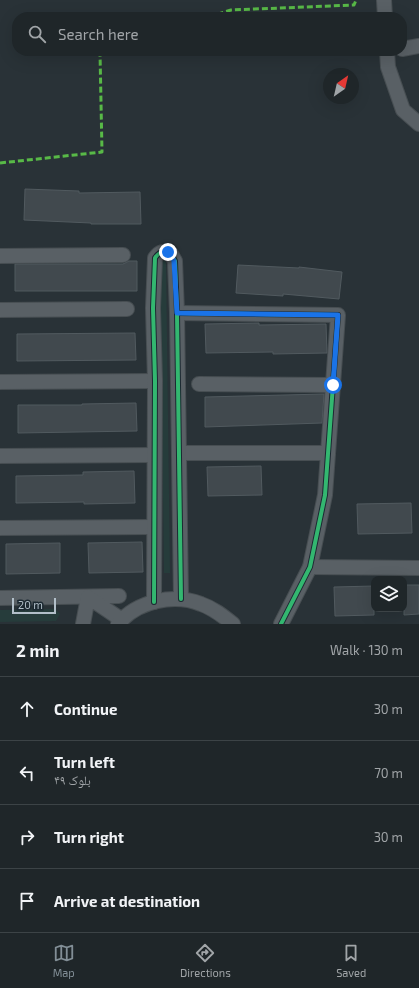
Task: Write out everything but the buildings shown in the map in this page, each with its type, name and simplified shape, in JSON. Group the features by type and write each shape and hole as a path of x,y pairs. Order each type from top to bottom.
{"street":[{"path":"384,0 385,12"},
{"path":"407,47 419,46"},
{"path":"387,56 388,67 404,110 419,124"},
{"path":"154,602 153,308 155,258 160,252 168,252 174,257 177,313 181,599"},
{"path":"0,256 123,255"},
{"path":"0,310 127,309"},
{"path":"177,313 338,315 325,495 310,567 281,624"},
{"path":"0,382 154,381"},
{"path":"200,384 333,385"},
{"path":"179,453 328,453"},
{"path":"0,456 154,455"},
{"path":"0,528 154,526"},
{"path":"310,567 419,568"},
{"path":"0,598 119,596"},
{"path":"88,597 120,622 137,609 154,602 181,599 201,603 218,612 232,624"},
{"path":"83,624 88,597"}],"green space":[{"path":"160,261 166,261 170,573 164,573"},
{"path":"55,609 60,614 56,621 0,622 0,610"}],"marked path":[{"path":"225,12 231,10 354,5 356,0"},
{"path":"0,163 102,152 100,56"}],"cycle path":[{"path":"154,602 155,381 153,308 155,258 158,254 164,252 171,254 175,261 181,599"},
{"path":"177,313 338,315 325,495 310,567 281,624"}],"route":[{"path":"168,252 174,257 177,313 338,315 333,385"}]}
